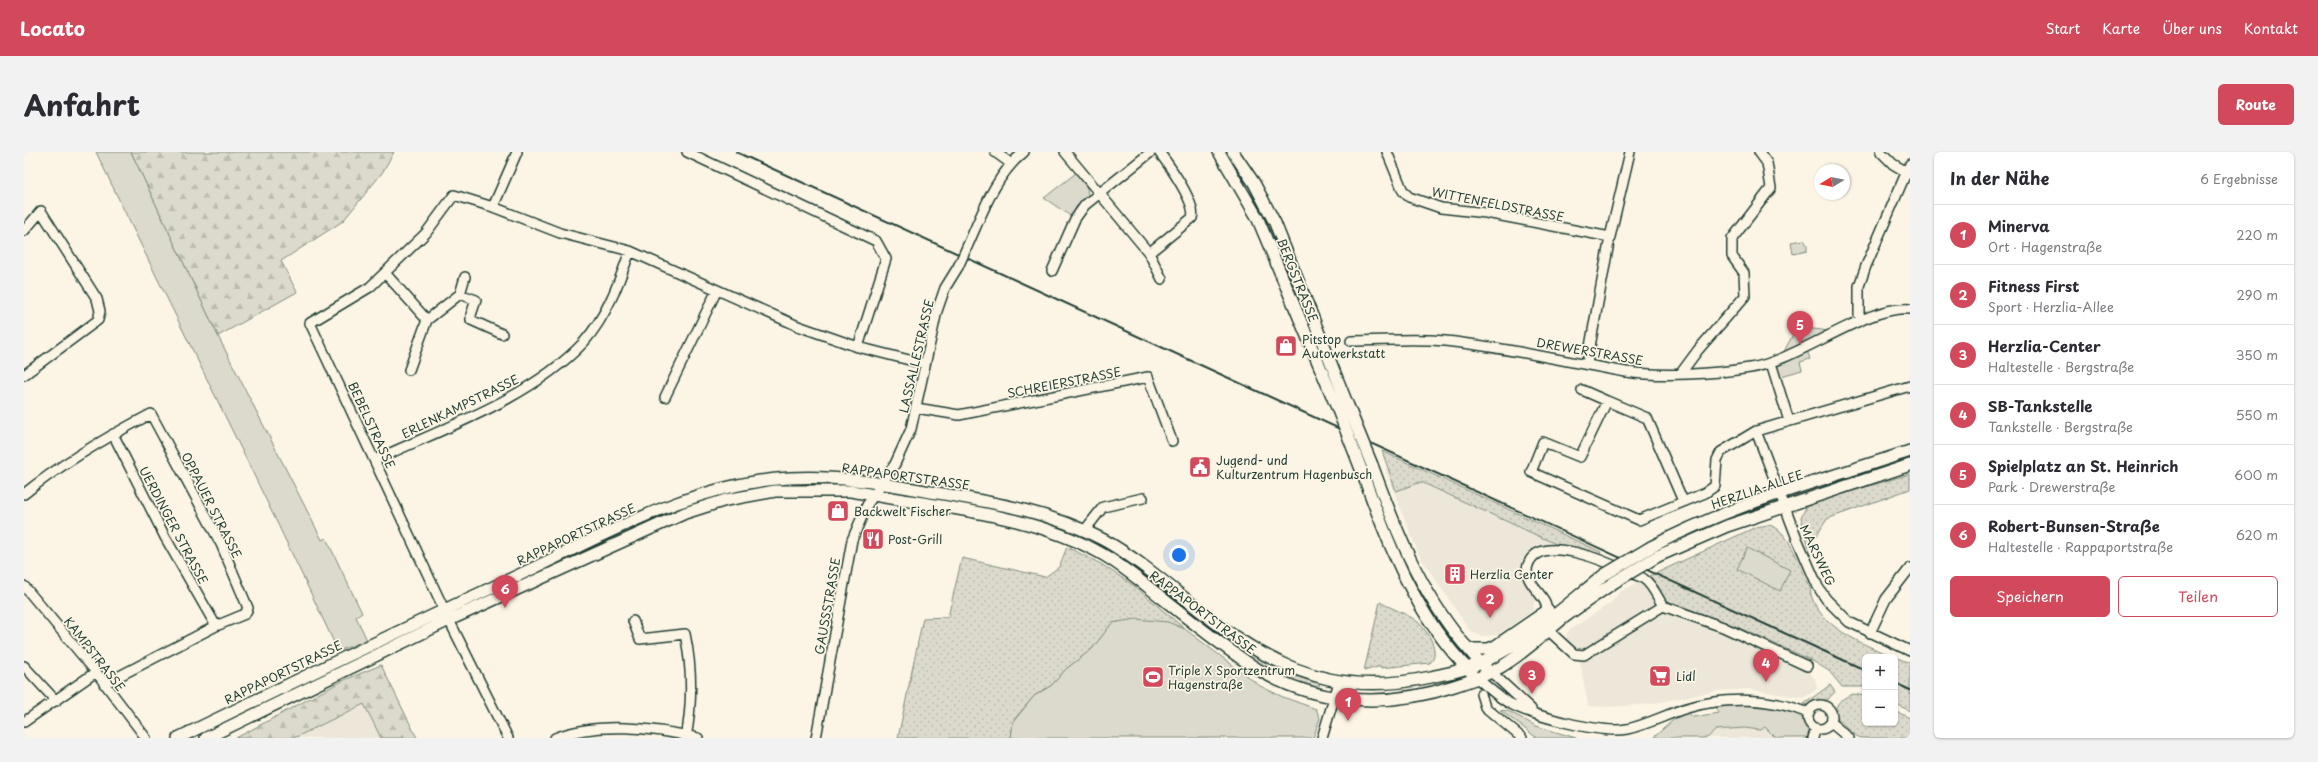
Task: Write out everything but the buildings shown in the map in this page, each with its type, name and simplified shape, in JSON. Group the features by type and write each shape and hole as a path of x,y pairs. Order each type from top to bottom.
{"main road":[{"name":"BERGSTRASSE","path":"1218,152 1257,217 1338,410 1395,560 1422,608 1467,669 1478,679"},
{"name":"BERGSTRASSE","path":"1233,152 1254,183 1275,223 1372,465 1406,555 1432,601 1481,664 1491,672"},
{"name":"HERZLIA-ALLEE","path":"1467,669 1481,664 1498,654 1547,615 1604,575 1651,547 1696,525 1780,494 1910,451"},
{"path":"1478,679 1506,664 1550,632 1561,620 1613,583 1658,556 1727,526 1910,465"},
{"name":"RAPPAPORTSTRASSE","path":"178,738 446,609 655,511 722,488 790,478 858,480 1003,504 1059,520 1085,530 1128,555 1240,641 1292,668 1339,682 1359,685 1399,683 1467,669"},
{"name":"RAPPAPORTSTRASSE","path":"206,738 449,620 648,528 685,513 726,500 764,493 797,490 851,491 1028,523 1066,536 1103,555 1139,580 1250,665 1297,689 1335,698 1354,700 1403,699 1431,694 1478,679"},
{"path":"1469,649 1488,649 1494,647 1547,615"}],"street":[{"path":"517,152 493,207 560,233 630,251 798,326 858,347 925,364"},
{"path":"687,152 876,241 886,258 858,347"},
{"path":"995,152 1010,163"},
{"name":"LASSALLESTRASSE","path":"882,485 895,464 911,429 937,311 945,288 958,267 989,198 1010,163 1024,152"},
{"path":"1065,152 1149,253 1162,279"},
{"path":"1052,271 1075,220 1086,205 1151,152"},
{"path":"1149,253 1192,218 1194,212 1190,202 1159,152"},
{"name":"WITTENFELDSTRASSE","path":"1387,152 1404,192 1409,197 1441,208 1486,213 1610,237"},
{"path":"1587,363 1610,237 1630,152"},
{"path":"1681,373 1698,350 1745,296 1744,273 1732,256 1732,239 1772,188 1767,163 1759,152"},
{"path":"1859,315 1859,286 1909,170 1893,164 1881,152"},
{"name":"BEBELSTRASSE","path":"493,207 454,195 426,234 370,287 310,323 446,609 449,620 508,738"},
{"path":"24,231 41,211 97,298 100,311 98,320 24,375"},
{"name":"ERLENKAMPSTRASSE","path":"375,460 508,398 550,373 588,335 612,299 630,251"},
{"path":"385,273 427,320"},
{"path":"409,370 427,320 460,294 465,277"},
{"path":"665,397 717,290"},
{"path":"460,294 476,300 470,315 471,320 502,334"},
{"name":"DREWERSTRASSE","path":"1351,341 1444,341 1587,363 1627,372 1681,373 1750,368 1771,363 1859,322 1882,314 1910,310"},
{"path":"1771,363 1789,421"},
{"name":"SCHREIERSTRASSE","path":"916,408 959,415 1148,377 1172,441"},
{"path":"1607,401 1580,457 1543,442 1531,472 1639,520 1705,493 1715,486 1717,460 1721,452 1756,432 1910,386"},
{"path":"1582,390 1647,418 1683,501"},
{"name":"OPPAUER STRASSE","path":"113,434 151,414 221,544 248,608 245,614 216,626"},
{"name":"MARSWEG","path":"1756,432 1784,507 1818,586 1826,599 1849,622 1910,651"},
{"path":"24,494 39,481 113,434"},
{"name":"UERDINGER STRASSE","path":"113,434 165,536 216,626"},
{"name":"GAUSSSTRASSE","path":"816,738 848,555 867,505 882,485"},
{"path":"1085,530 1102,507 1143,498"},
{"path":"1547,615 1546,603 1529,579 1527,569 1532,557 1540,552 1548,550 1566,551 1598,558 1642,577 1663,606 1723,627 1807,666"},
{"path":"1870,633 1886,599 1910,568"},
{"name":"KAMPSTRASSE","path":"24,586 96,672 146,738"},
{"path":"1550,632 1574,654 1584,655 1633,627 1663,606"},
{"path":"633,621 640,639 685,634 689,653 690,693 686,737"},
{"path":"104,684 216,626"},
{"path":"24,666 56,702"},
{"path":"24,722 56,702 96,672"},
{"name":"BERGSTRASSE","path":"1491,672 1535,713"},
{"name":"BERGSTRASSE","path":"1478,679 1509,704 1568,723 1603,730 1626,729 1688,708 1717,702 1755,700 1774,702 1809,713"},
{"path":"1322,738 1339,682"},
{"path":"1481,694 1485,707 1522,738"},
{"path":"1824,705 1831,711 1830,723 1824,728 1816,728 1810,723 1809,713 1815,706 1824,705"},
{"path":"1830,723 1849,738"},
{"path":"555,738 574,732 624,728 698,738"},
{"path":"1813,738 1816,728"}],"shaded area":[{"path":"1387,468 1396,491 1421,482 1558,545 1538,548 1529,553 1524,560 1522,570 1524,578 1538,600 1534,602 1534,610 1497,635 1481,636 1470,631 1419,555 1385,469"},
{"path":"1640,582 1644,583 1664,614 1670,613 1710,627 1808,671 1815,679 1817,689 1804,698 1749,689 1717,691 1649,704 1609,707 1588,706 1579,656 1574,654 1566,640 1568,631 1612,602 1619,592"},
{"path":"364,704 381,738 294,738"},
{"path":"1765,727 1776,738 1707,738 1716,730 1744,728 1761,730"}],"green space":[{"path":"96,152 131,152 218,336 322,540 326,538 362,613 356,617 367,640 338,651 279,526"},
{"path":"131,152 394,152 382,173 343,221 281,261 297,292 218,336"},
{"path":"1076,173 1087,188 1088,196 1076,207 1072,217 1044,198"},
{"path":"1804,240 1807,245 1807,251 1793,254 1791,242"},
{"path":"1797,327 1838,332 1806,347 1810,359 1800,362 1802,370 1778,377 1773,362 1780,359"},
{"path":"1382,451 1601,552 1600,554 1581,548 1558,545 1421,482 1396,491"},
{"path":"1910,474 1910,489 1827,519 1809,548 1801,517 1808,504"},
{"path":"909,495 1015,512 1056,524 1099,543 1128,561 1165,590 1320,682 1318,689 1282,677 1256,663 1102,549 909,497"},
{"path":"1768,525 1775,528 1782,533 1788,541 1794,550 1810,588 1814,602 1822,615 1834,626 1849,636 1887,654 1862,654 1862,687 1842,687 1829,671 1811,660 1735,626 1665,600 1658,586 1650,576 1756,527"},
{"path":"1067,547 1101,564 1133,585 1185,629 1167,623 1149,621 1112,623 1092,649 1066,669 1052,685 1034,696 1013,721 1011,738 898,738 923,618 948,617 962,558 1045,577 1059,567"},
{"path":"1747,548 1790,570 1780,591 1737,569"},
{"path":"1380,602 1410,617 1422,626 1434,647 1433,658 1430,663 1381,668 1381,666 1364,671"},
{"name":"Triple X Sportzentrum Hagenstraße","path":"1136,619 1168,622 1185,629 1260,686 1283,697 1316,709 1320,718 1313,738 1011,738 1013,722 1034,696 1052,685 1066,669 1092,649 1112,623"},
{"path":"1898,658 1910,663 1910,711 1898,705"},
{"path":"381,665 417,738 381,738 364,704 294,738 236,738 342,681"},
{"path":"1830,685 1835,692 1825,702 1808,705 1804,704"},
{"path":"1853,694 1862,696 1862,726 1898,726 1898,712 1910,718 1910,738 1858,737 1840,721 1837,716 1837,706 1845,698"},
{"path":"1739,705 1768,706 1797,715 1804,720 1809,727 1808,738 1776,738 1765,727 1761,730 1744,728 1716,730 1707,738 1653,738 1672,721 1688,711 1692,717 1719,713 1715,707"},
{"path":"1500,710 1508,711 1536,726 1576,738 1537,738"}],"railway":[{"path":"736,152 1862,669"},
{"path":"1898,684 1910,690"}],"place":[{"name":"Spielplatz an St. Heinrich","path":"1800,344"},
{"name":"Pitstop Autowerkstatt","path":"1286,346"},
{"name":"Jugend- und Kulturzentrum Hagenbusch","path":"1200,467"},
{"name":"Backwelt Fischer","path":"838,511"},
{"name":"Post-Grill","path":"873,539"},
{"name":"Herzlia Center","path":"1455,574"},
{"name":"Robert-Bunsen-Straße","path":"505,608"},
{"name":"Fitness First","path":"1490,618"},
{"name":"Lidl","path":"1660,676"},
{"name":"Triple X Sportzentrum Hagenstraße","path":"1153,677"},
{"name":"SB-Tankstelle","path":"1766,682"},
{"name":"Herzlia-Center","path":"1532,694"},
{"name":"Minerva","path":"1348,721"}]}
